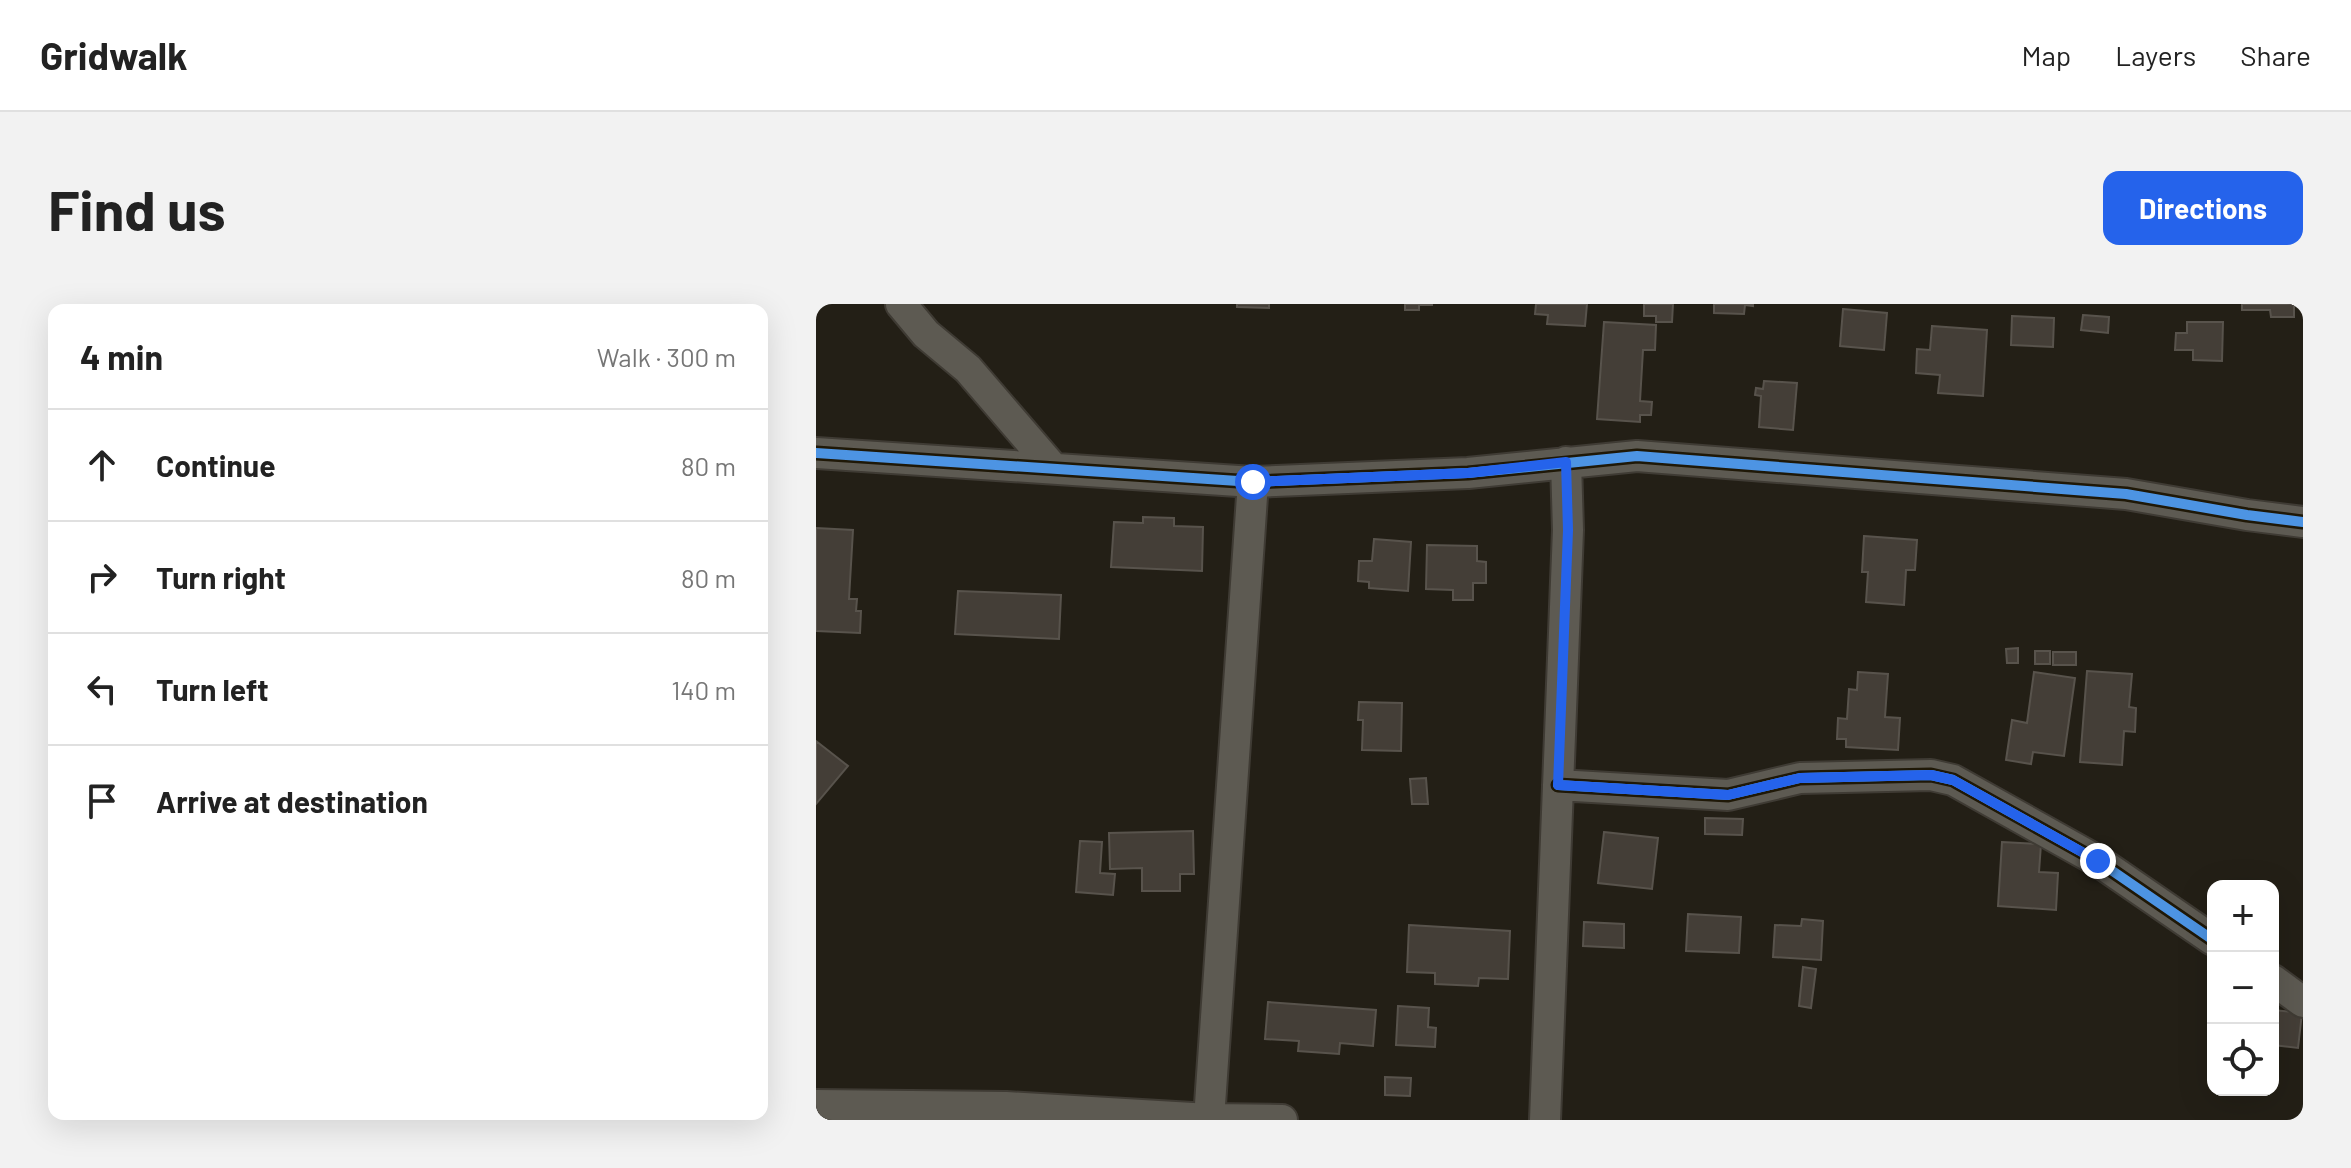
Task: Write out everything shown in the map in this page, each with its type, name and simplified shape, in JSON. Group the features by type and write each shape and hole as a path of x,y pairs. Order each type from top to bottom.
{"street":[{"path":"901,304 926,334 968,369 1053,468"},
{"path":"816,453 1253,482 1468,473 1637,456 2126,494 2303,522"},
{"path":"1545,1120 1568,530 1566,462"},
{"path":"1209,1119 1253,482"},
{"path":"1558,785 1728,795 1800,778 1931,775 1953,780 2098,861 2207,936"},
{"path":"2279,984 2303,1002"},
{"path":"816,1105 1006,1107 1209,1119 1282,1120"}],"building":[{"path":"1237,304 1269,304 1269,308 1237,307"},
{"path":"1405,304 1432,305 1419,305 1419,310 1405,310"},
{"path":"1536,304 1587,304 1585,326 1547,324 1548,315 1535,314"},
{"path":"1644,304 1673,304 1672,322 1656,322 1656,316 1644,316"},
{"path":"1714,304 1753,304 1753,306 1745,305 1744,314 1714,313"},
{"path":"2242,304 2294,304 2294,317 2271,317 2270,310 2242,310"},
{"path":"1843,309 1887,313 1884,350 1840,346"},
{"path":"2083,315 2109,317 2108,333 2081,330"},
{"path":"2012,316 2054,318 2053,347 2011,345"},
{"path":"1604,322 1656,325 1655,350 1643,350 1640,401 1652,402 1651,415 1640,415 1640,422 1597,419"},
{"path":"2187,322 2223,322 2222,361 2193,360 2193,350 2175,350 2176,333 2187,333"},
{"path":"1932,326 1987,330 1983,396 1938,393 1940,375 1916,373 1917,349 1930,350"},
{"path":"1764,381 1797,383 1793,430 1759,427 1761,396 1755,395 1756,388 1763,389"},
{"path":"1143,517 1174,518 1174,526 1203,527 1202,571 1111,567 1114,522 1143,523"},
{"path":"816,528 853,530 849,599 857,599 856,611 861,611 860,633 816,631"},
{"path":"1864,536 1917,540 1915,570 1906,570 1904,605 1866,602 1868,572 1862,572"},
{"path":"1374,539 1411,542 1408,591 1369,588 1369,582 1358,581 1359,561 1372,561"},
{"path":"1427,545 1477,546 1477,561 1486,562 1486,583 1473,583 1473,600 1453,600 1453,590 1426,589"},
{"path":"958,591 1061,595 1059,639 955,634"},
{"path":"2018,648 2018,663 2007,663 2006,649"},
{"path":"2035,651 2050,651 2050,664 2035,664"},
{"path":"2053,652 2076,652 2076,665 2053,665"},
{"path":"2087,671 2132,674 2129,707 2136,708 2135,732 2124,731 2122,765 2080,762"},
{"path":"1858,672 1888,674 1885,717 1900,718 1898,750 1846,747 1846,739 1837,739 1838,718 1847,719 1849,689 1857,690"},
{"path":"2034,672 2075,678 2064,756 2033,752 2031,764 2006,760 2012,720 2027,723"},
{"path":"1359,702 1402,703 1401,751 1362,750 1363,720 1358,720"},
{"path":"816,741 848,766 816,804"},
{"path":"1426,778 1428,804 1412,804 1410,779"},
{"path":"1705,818 1743,819 1742,835 1705,834"},
{"path":"1193,831 1194,874 1180,874 1180,891 1142,891 1142,868 1110,869 1109,833"},
{"path":"1604,832 1658,838 1652,889 1598,883"},
{"path":"1080,841 1102,842 1100,873 1115,874 1113,895 1076,892"},
{"path":"2002,842 2041,844 2039,872 2058,873 2056,910 1998,906"},
{"path":"1688,914 1741,917 1739,953 1686,951"},
{"path":"1802,919 1823,921 1821,960 1773,957 1775,925 1801,926"},
{"path":"1584,922 1624,924 1624,948 1583,946"},
{"path":"1409,925 1510,931 1508,979 1479,978 1478,986 1435,984 1435,973 1407,972"},
{"path":"1803,967 1816,969 1811,1008 1799,1006"},
{"path":"1268,1002 1376,1010 1373,1046 1340,1043 1339,1054 1298,1051 1299,1041 1265,1039"},
{"path":"1398,1006 1429,1008 1428,1027 1436,1028 1435,1047 1396,1045"},
{"path":"2279,1011 2302,1013 2298,1048 2279,1046"},
{"path":"1385,1077 1411,1078 1410,1096 1385,1095"}],"cycle path":[{"path":"816,453 1253,482 1468,473 1637,456 2126,494 2303,522"},
{"path":"1558,785 1728,795 1800,778 1931,775 1953,780 2098,861 2207,936"}],"route":[{"path":"1253,482 1468,473 1566,462 1568,530 1558,785 1728,795 1800,778 1931,775 1953,780 2098,861"}]}
